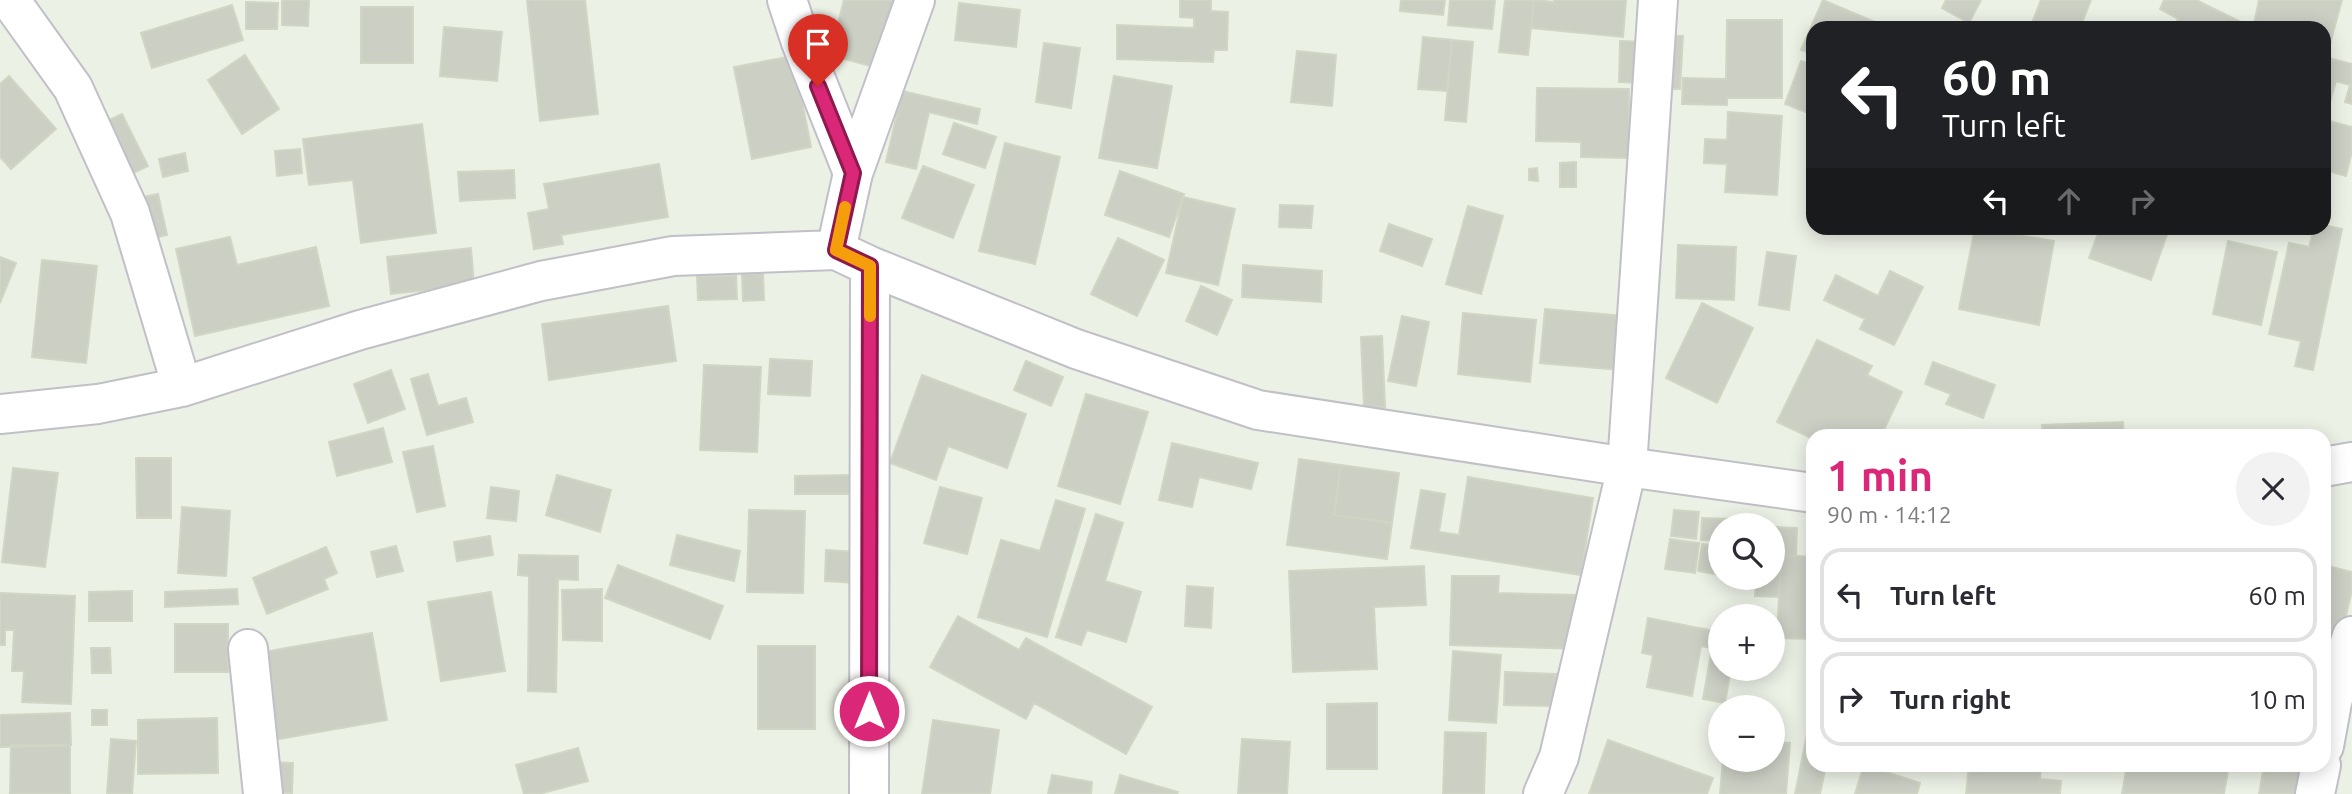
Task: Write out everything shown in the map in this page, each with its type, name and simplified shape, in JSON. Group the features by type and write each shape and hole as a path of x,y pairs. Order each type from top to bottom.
{"street":[{"path":"10,0 73,88 130,214 182,387"},
{"path":"787,0 853,173"},
{"path":"836,250 853,173 915,0"},
{"path":"1543,794 1559,757 1627,467 1658,0"},
{"path":"0,414 98,404 182,387 360,330 541,281 673,256 836,250 1076,349 1258,410 1806,492"},
{"path":"869,794 870,266"},
{"path":"2331,466 2352,462"},
{"path":"2331,693 2352,636"},
{"path":"248,649 263,794"},
{"path":"2315,794 2319,772"}],"building":[{"path":"282,0 309,0 308,26 282,25"},
{"path":"527,0 585,0 598,114 540,121"},
{"path":"844,0 896,0 878,68 830,55"},
{"path":"1180,0 1211,0 1211,11 1228,12 1227,50 1214,50 1213,62 1117,59 1117,25 1194,28 1194,18 1180,17"},
{"path":"1401,0 1445,0 1443,15 1400,11"},
{"path":"1450,0 1495,0 1492,29 1448,25"},
{"path":"1505,0 1534,0 1528,55 1499,52"},
{"path":"1534,0 1626,0 1623,37 1531,28"},
{"path":"1823,0 1872,21 1814,21"},
{"path":"1946,0 1981,0 1970,21 1942,8"},
{"path":"2041,0 2091,0 2083,21 2033,21"},
{"path":"2164,0 2196,0 2239,21 2177,21 2178,19 2160,9"},
{"path":"2259,0 2342,0 2331,40 2331,21 2255,21"},
{"path":"246,2 278,3 277,29 246,29"},
{"path":"959,3 1020,10 1016,47 955,40"},
{"path":"232,5 243,40 152,68 141,33"},
{"path":"361,7 413,7 413,63 361,63"},
{"path":"1727,20 1782,20 1782,98 1727,98 1727,105 1682,104 1683,78 1726,79"},
{"path":"444,27 502,32 497,81 440,76"},
{"path":"1656,35 1683,36 1680,89 1654,88"},
{"path":"1423,37 1452,40 1447,91 1418,89"},
{"path":"1806,39 1806,52 1801,50"},
{"path":"1452,40 1473,42 1466,122 1445,120"},
{"path":"1620,41 1645,42 1644,83 1619,82"},
{"path":"1044,43 1080,48 1071,108 1036,102"},
{"path":"1297,51 1336,55 1332,106 1291,102"},
{"path":"245,55 279,109 242,134 208,80"},
{"path":"793,56 811,147 752,159 734,67"},
{"path":"2331,59 2352,64 2352,104 2345,102 2350,85 2336,81 2331,99"},
{"path":"1801,61 1806,63 1806,112 1785,104"},
{"path":"9,76 56,129 11,169 0,157 0,84"},
{"path":"1114,76 1172,86 1157,168 1099,158"},
{"path":"1537,88 1629,89 1629,158 1581,157 1581,142 1536,141"},
{"path":"902,91 980,109 977,124 929,112 916,169 886,162"},
{"path":"1728,112 1782,116 1777,195 1725,192 1727,164 1704,163 1705,139 1727,140"},
{"path":"122,114 148,166 121,179 96,126"},
{"path":"2331,122 2352,127 2352,151 2346,176 2331,172"},
{"path":"954,123 996,137 985,168 943,154"},
{"path":"422,124 436,233 361,243 353,180 309,185 303,139"},
{"path":"1005,143 1060,157 1035,264 979,251"},
{"path":"300,149 302,173 277,176 275,151"},
{"path":"185,153 188,171 163,177 159,159"},
{"path":"1576,162 1576,187 1560,187 1560,163"},
{"path":"659,164 668,217 561,235 563,244 534,249 528,213 549,209 544,184"},
{"path":"923,166 974,185 953,238 902,218"},
{"path":"1537,168 1538,181 1529,180 1529,169"},
{"path":"514,170 515,198 460,201 458,172"},
{"path":"1120,171 1184,194 1169,237 1105,215"},
{"path":"158,194 167,235 132,242 123,201"},
{"path":"1183,197 1235,209 1218,285 1166,273"},
{"path":"1280,205 1313,206 1311,228 1279,227"},
{"path":"1468,206 1503,216 1481,294 1446,284"},
{"path":"1389,224 1432,239 1422,266 1380,251"},
{"path":"2331,227 2342,229 2313,370 2295,366 2301,341 2269,334 2289,243 2309,247 2312,235 2331,235"},
{"path":"1974,235 2018,235 2054,241 2039,325 1959,309"},
{"path":"2097,235 2167,235 2151,280 2089,258"},
{"path":"230,237 237,265 316,247 329,306 195,336 176,249"},
{"path":"1118,238 1164,260 1137,316 1091,294"},
{"path":"2228,241 2277,252 2261,325 2213,314"},
{"path":"1678,245 1736,247 1734,300 1676,298"},
{"path":"471,248 474,285 391,294 387,257"},
{"path":"1767,252 1796,256 1789,310 1759,305"},
{"path":"0,257 16,263 0,303"},
{"path":"42,260 97,266 86,363 32,357"},
{"path":"1243,265 1322,271 1321,302 1242,297"},
{"path":"1890,271 1923,287 1894,345 1860,329 1865,319 1824,300 1836,275 1878,296"},
{"path":"763,273 764,300 743,301 742,274"},
{"path":"697,276 736,276 737,299 698,300"},
{"path":"1201,286 1232,300 1217,335 1186,321"},
{"path":"1702,303 1753,328 1717,403 1666,378"},
{"path":"668,306 676,361 549,380 542,324"},
{"path":"1545,309 1624,316 1620,370 1540,363"},
{"path":"1463,313 1536,320 1530,382 1458,374"},
{"path":"1402,316 1429,322 1416,386 1388,381"},
{"path":"1382,336 1385,407 1364,408 1361,337"},
{"path":"1817,340 1872,366 1867,375 1902,392 1884,429 1806,429 1806,436 1777,422"},
{"path":"770,359 812,361 810,396 768,394"},
{"path":"1026,361 1063,377 1051,406 1014,390"},
{"path":"1933,362 1995,385 1983,418 1946,404 1951,394 1925,384"},
{"path":"704,365 761,367 757,452 700,450"},
{"path":"391,370 405,409 368,423 354,384"},
{"path":"428,374 438,406 466,398 473,422 427,435 411,379"},
{"path":"922,375 1026,414 1007,468 948,446 936,480 890,463"},
{"path":"1086,394 1148,412 1120,504 1058,486"},
{"path":"2123,422 2124,429 2042,429 2042,425"},
{"path":"383,428 392,462 337,476 329,442"},
{"path":"1172,443 1258,463 1251,489 1199,477 1192,507 1159,500"},
{"path":"433,446 445,506 417,512 403,452"},
{"path":"136,458 171,458 171,518 137,518"},
{"path":"1299,459 1341,465 1334,515 1392,523 1387,559 1287,545"},
{"path":"1341,465 1399,473 1392,523 1334,515"},
{"path":"13,468 58,473 45,567 2,562"},
{"path":"557,475 611,490 600,532 546,515"},
{"path":"854,475 854,494 795,494 795,476"},
{"path":"1468,477 1593,498 1581,575 1411,548 1421,490 1445,494 1439,532 1459,535"},
{"path":"491,487 519,491 516,521 487,518"},
{"path":"940,487 982,498 967,554 924,543"},
{"path":"1056,500 1085,509 1047,637 978,617 1001,540 1040,551"},
{"path":"182,507 230,511 226,576 178,573"},
{"path":"749,510 805,511 803,593 747,592"},
{"path":"1674,510 1699,512 1696,539 1671,536"},
{"path":"1096,514 1123,523 1105,581 1141,592 1126,642 1087,630 1081,645 1056,637"},
{"path":"1702,518 1708,518 1708,540 1701,540"},
{"path":"1785,528 1797,528 1796,556 1785,556"},
{"path":"677,535 740,551 734,581 670,565"},
{"path":"490,536 493,555 457,561 454,542"},
{"path":"1670,539 1699,543 1695,573 1665,569"},
{"path":"1702,544 1708,545 1708,573 1698,571"},
{"path":"396,546 403,571 377,577 371,552"},
{"path":"326,547 337,573 324,579 328,589 267,614 253,578"},
{"path":"826,550 857,552 856,583 825,581"},
{"path":"519,555 578,556 578,580 558,579 556,692 528,691 529,576 518,575"},
{"path":"1785,555 1806,557 1806,639 1785,638 1785,604 1779,604 1779,590 1785,590"},
{"path":"618,565 723,606 710,639 605,598"},
{"path":"1424,566 1426,605 1374,607 1377,669 1293,672 1289,571"},
{"path":"2331,567 2352,572 2352,590 2334,667 2331,666"},
{"path":"1452,576 1499,576 1498,593 1581,595 1579,649 1450,645"},
{"path":"1187,586 1213,588 1211,628 1185,626"},
{"path":"237,589 238,604 165,607 165,592"},
{"path":"602,589 602,641 563,640 562,590"},
{"path":"1755,590 1779,590 1779,597 1755,596"},
{"path":"132,591 132,621 89,621 89,592"},
{"path":"491,592 505,671 441,681 428,602"},
{"path":"0,593 75,596 71,704 22,702 24,671 12,671 14,630 5,630 5,645 0,645"},
{"path":"958,616 1019,650 1026,638 1152,707 1126,754 1034,703 1026,719 930,667"},
{"path":"1648,618 1708,630 1708,647 1701,646 1692,696 1647,687 1653,655 1642,653"},
{"path":"175,624 228,624 228,672 175,672"},
{"path":"372,633 387,720 273,740 258,653"},
{"path":"758,646 815,646 815,729 758,729"},
{"path":"91,648 110,648 111,673 92,673"},
{"path":"1453,651 1501,655 1496,723 1449,720"},
{"path":"1708,671 1708,681 1729,681 1726,695 1708,695 1708,700 1703,699"},
{"path":"1505,672 1556,674 1555,706 1504,705"},
{"path":"1377,703 1377,769 1327,769 1327,704"},
{"path":"92,710 107,710 107,725 92,725"},
{"path":"70,713 71,745 0,747 0,715"},
{"path":"217,718 218,773 138,774 138,720"},
{"path":"933,720 999,730 990,794 922,794"},
{"path":"1445,732 1486,733 1484,794 1443,794"},
{"path":"111,739 136,741 132,794 107,794"},
{"path":"1242,739 1290,742 1287,794 1238,794"},
{"path":"1608,740 1713,778 1707,794 1589,794"},
{"path":"1806,740 1806,772 1825,772 1820,794 1795,794"},
{"path":"1785,743 1790,743 1786,794 1720,794 1722,772 1785,772"},
{"path":"11,745 70,746 70,794 10,794"},
{"path":"578,748 588,781 539,794 524,794 516,765"},
{"path":"249,761 293,763 292,793 248,791"},
{"path":"1862,772 1886,772 1920,783 1917,794 1855,794"},
{"path":"1968,772 2040,772 2040,779 2061,781 2060,794 1966,794"},
{"path":"2126,772 2228,772 2224,794 2122,794"},
{"path":"2263,772 2308,772 2305,794 2259,794"},
{"path":"1052,775 1092,782 1091,794 1048,794"},
{"path":"1120,775 1178,792 1115,794"}],"slow traffic":[{"path":"845,207 836,250 870,266 870,316"}],"route":[{"path":"818,86 853,173 836,250 870,266 869,711"}]}
